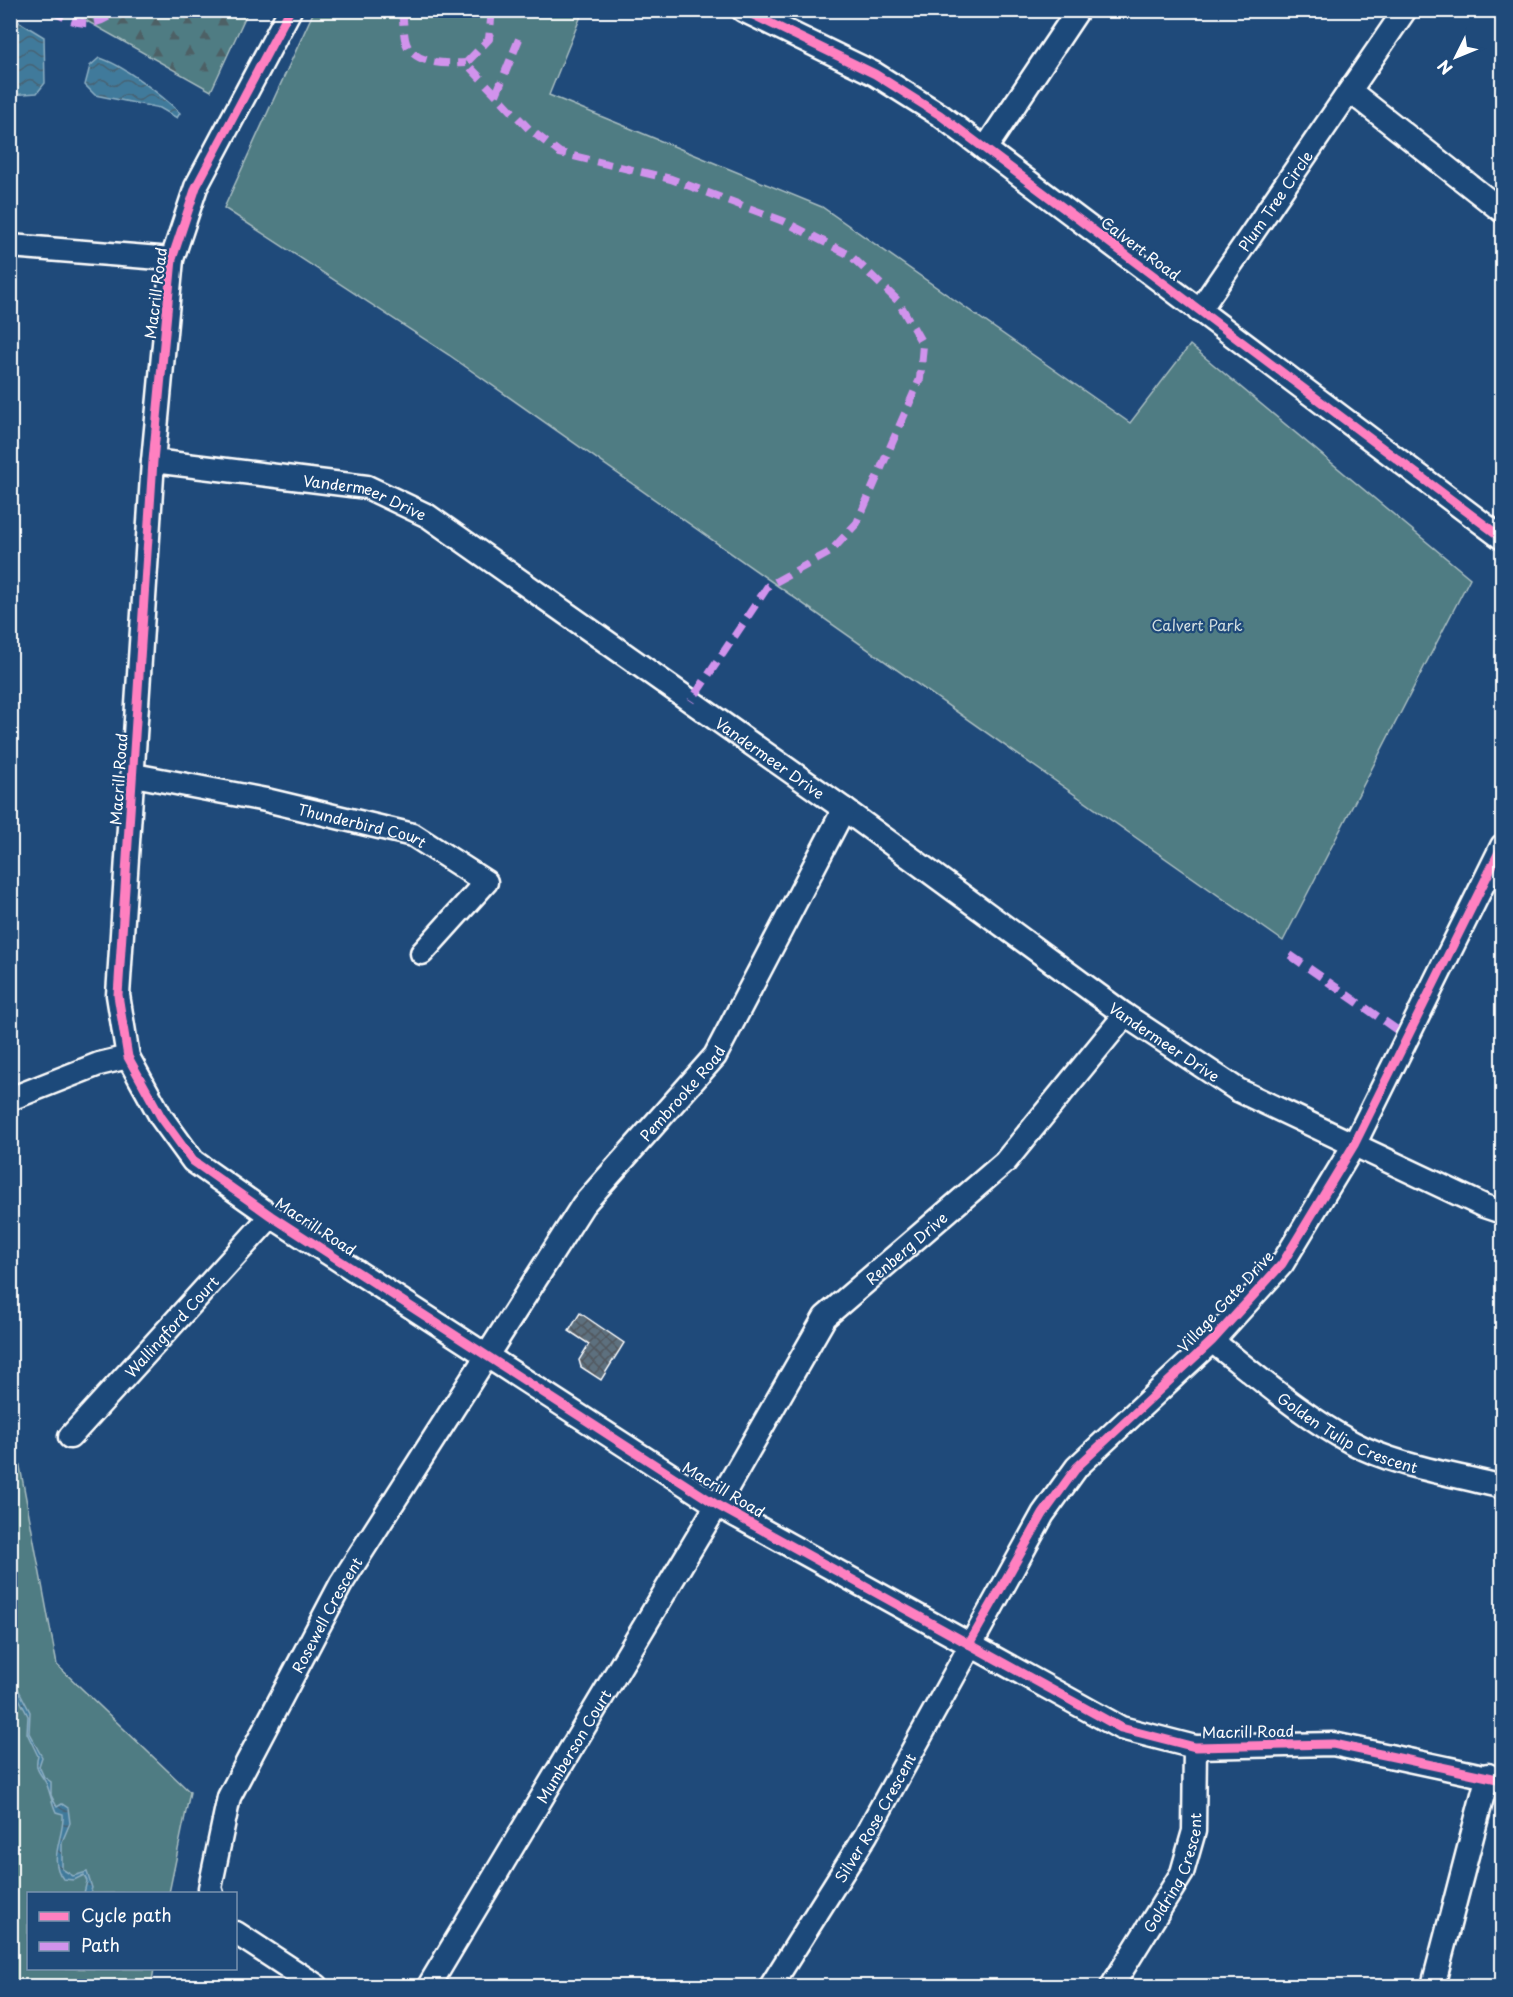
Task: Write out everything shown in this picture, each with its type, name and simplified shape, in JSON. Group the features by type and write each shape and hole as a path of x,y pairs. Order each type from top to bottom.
{"street":[{"name":"Macrill Road","path":"290,10 196,187 172,259 153,461 118,995 128,1057 161,1117 193,1161 271,1216 717,1505 1121,1728 1195,1747 1333,1744 1496,1777"},
{"name":"Calvert Road","path":"743,10 766,15 908,93 1503,538"},
{"path":"985,149 1078,10"},
{"name":"Plum Tree Circle","path":"1199,312 1405,10"},
{"path":"1350,91 1503,211"},
{"path":"10,246 172,259"},
{"name":"Vandermeer Drive","path":"153,461 367,487 428,516 844,809 1125,1016 1239,1090 1354,1145"},
{"name":"Thunderbird Court","path":"134,775 255,798 413,835 486,882 422,953"},
{"name":"Pembrooke Road","path":"486,1354 583,1205 715,1056 844,809"},
{"name":"Village Gate Drive","path":"969,1644 1043,1514 1077,1467 1212,1341 1282,1264 1354,1145 1503,846"},
{"name":"Renberg Drive","path":"717,1505 825,1317 1005,1162 1125,1016"},
{"path":"10,1098 99,1064 128,1057"},
{"path":"1354,1145 1484,1206 1503,1212"},
{"name":"Wallingford Court","path":"70,1437 271,1216"},
{"name":"Golden Tulip Crescent","path":"1212,1341 1290,1401 1353,1443 1390,1457 1503,1487"},
{"name":"Rosewell Crescent","path":"212,1892 210,1888 229,1797 341,1584 486,1354"},
{"name":"Mumberson Court","path":"429,1986 717,1505"},
{"name":"Silver Rose Crescent","path":"771,1986 866,1835 969,1644"},
{"name":"Goldring Crescent","path":"1112,1986 1182,1874 1194,1831 1195,1747"},
{"path":"1433,1986 1496,1777"},
{"path":"237,1934 317,1986"}],"green space":[{"path":"69,11 248,11 211,91"},
{"name":"Calvert Park","path":"314,11 583,11 549,95 822,207 1130,423 1190,345 1470,578 1283,941 449,355 224,208"},
{"path":"10,1445 19,1461 57,1665 190,1792 169,1892 27,1892 27,1970 154,1970 151,1986 11,1986"}],"water":[{"path":"11,17 44,37 45,83 37,93 11,95"},
{"path":"99,58 119,66 164,98 180,113 177,118 160,108 95,95 85,85 90,66"},
{"path":"11,1648 17,1659 12,1677 30,1712 29,1733 42,1757 39,1766 44,1777 51,1782 51,1795 57,1807 62,1804 68,1808 70,1823 62,1842 62,1869 73,1876 87,1872 92,1888 90,1892 84,1892 87,1881 84,1875 74,1880 63,1879 58,1871 56,1855 63,1814 56,1812 47,1785 38,1771 38,1756 27,1733 28,1716 11,1683"}],"building":[{"path":"580,1313 624,1343 601,1380 581,1367 579,1360 589,1344 569,1331"}],"marked path":[{"path":"51,10 68,19 84,23 100,21 117,10"},
{"path":"401,10 405,39 408,48 414,54 439,63 466,63"},
{"path":"492,10 489,39 466,63 529,129 560,153 671,179 783,221 850,255 898,301 923,345 920,379 857,523 830,552 768,586 691,701"},
{"path":"496,95 519,39"},
{"path":"1290,955 1407,1037"}],"cycle path":[{"path":"290,10 196,187 172,259 153,461 118,995 128,1057 161,1117 193,1161 271,1216 717,1505 1121,1728 1195,1747 1333,1744 1502,1780"},
{"path":"743,10 875,74 940,115 1502,538"},
{"path":"969,1644 1043,1514 1077,1467 1212,1341 1282,1264 1354,1145 1502,846"}]}
